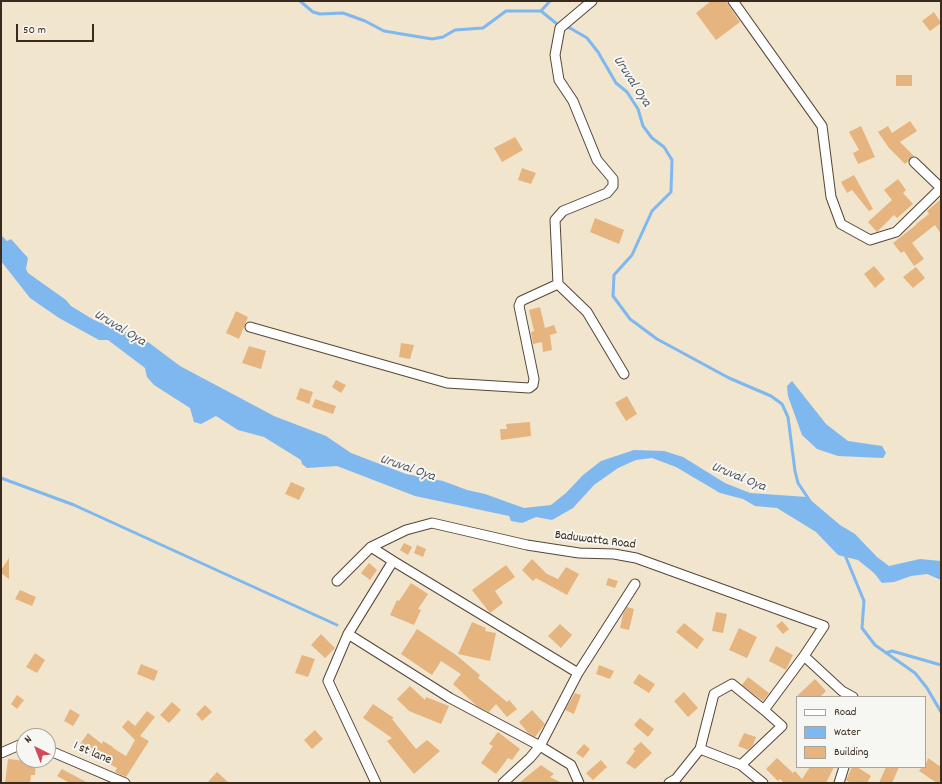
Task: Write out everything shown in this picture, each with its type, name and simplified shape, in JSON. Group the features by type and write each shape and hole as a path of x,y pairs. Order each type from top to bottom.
{"street":[{"path":"592,1 562,26 555,55 559,80 573,102 597,160 613,179 613,186 607,193 563,211 555,220 558,284 587,312 624,374"},
{"path":"733,1 822,126 831,197 842,224 870,240 896,232 941,188 914,162"},
{"path":"250,326 447,384 529,388 533,385 534,379 519,306 521,301 558,284"},
{"name":"Baduwatta Road","path":"337,581 371,547 406,530 432,523 542,547 579,553 614,554 636,558 824,626 804,656"},
{"path":"371,547 578,673"},
{"path":"376,783 328,681 348,634 393,561"},
{"path":"503,783 538,745 578,673 635,584"},
{"path":"348,634 450,698 538,745 571,765 579,783"},
{"path":"764,710 804,656 842,691 851,696"},
{"path":"669,783 676,779 700,749 714,694 732,684 782,726 741,765"},
{"path":"1,753 16,746"},
{"path":"700,749 741,765 763,783"},
{"name":"1 st lane","path":"56,753 109,774 125,783"},
{"path":"838,783 844,768"}],"water":[{"path":"1,235 7,241 11,239 28,258 26,269 28,273 66,300 71,306 94,320 144,339 180,366 274,416 326,436 351,453 406,474 443,481 524,508 551,505 566,493 583,475 601,461 634,450 664,451 683,457 725,483 750,493 807,497 840,525 855,534 877,557 889,566 920,559 941,561 941,580 927,574 911,576 894,582 882,583 874,573 858,560 838,555 816,532 777,508 755,506 743,499 720,493 676,467 652,458 636,460 618,468 594,485 573,508 552,520 536,517 522,523 511,521 509,516 415,496 337,466 307,468 302,464 301,460 264,437 238,430 216,416 201,424 194,422 190,408 154,385 147,377 145,368 108,340 99,340 59,318 30,298 1,261"},
{"path":"792,381 826,424 848,441 882,446 886,453 883,458 838,456 817,449 802,435 788,396 787,386"}],"building":[{"path":"711,1 726,1 740,22 716,40 696,13"},
{"path":"934,12 941,23 930,31 922,21"},
{"path":"896,75 912,75 912,86 896,86"},
{"path":"910,121 917,131 900,142 914,156 905,164 889,148 878,132 888,126 892,133"},
{"path":"861,126 875,157 858,164 853,153 859,150 849,132"},
{"path":"515,137 523,150 502,162 494,148"},
{"path":"522,168 536,173 531,184 518,180"},
{"path":"854,175 873,209 869,211 852,190 847,193 841,182"},
{"path":"898,179 906,190 903,193 913,204 897,218 894,215 877,232 868,222 892,200 884,190"},
{"path":"941,199 941,234 935,225 912,243 924,259 914,266 904,251 901,253 893,243 929,214 927,211"},
{"path":"595,218 624,230 619,244 590,232"},
{"path":"874,266 885,279 875,288 864,274"},
{"path":"916,267 925,278 913,288 903,277"},
{"path":"540,307 545,328 554,325 557,333 550,335 552,350 543,352 542,342 533,344 531,332 534,331 529,310"},
{"path":"236,311 248,317 239,339 226,333"},
{"path":"401,343 414,345 410,359 399,357"},
{"path":"249,346 266,351 261,369 242,363"},
{"path":"336,380 346,385 341,393 332,387"},
{"path":"300,388 313,392 309,404 296,399"},
{"path":"627,396 637,414 626,421 615,403"},
{"path":"315,399 336,406 333,414 312,407"},
{"path":"530,422 531,436 501,440 500,429 507,429 506,424"},
{"path":"291,482 305,488 299,500 285,494"},
{"path":"404,543 412,547 408,555 400,550"},
{"path":"417,545 426,549 423,557 414,553"},
{"path":"9,558 9,579 1,573 1,570"},
{"path":"532,559 547,574 558,579 566,567 579,574 567,595 536,578 533,581 522,570"},
{"path":"369,563 377,570 370,580 361,573"},
{"path":"506,565 515,577 495,591 503,603 490,613 472,590"},
{"path":"608,578 618,581 615,588 606,585"},
{"path":"411,583 428,594 418,609 421,610 414,625 390,615 397,600 399,601"},
{"path":"20,590 36,597 32,606 15,599"},
{"path":"627,607 634,609 629,630 620,628 623,614"},
{"path":"716,612 727,614 723,633 712,631"},
{"path":"782,621 789,629 783,634 776,626"},
{"path":"472,622 486,628 485,631 496,633 490,661 458,654"},
{"path":"684,623 704,639 697,649 676,632"},
{"path":"560,624 572,635 561,648 548,636"},
{"path":"739,628 757,637 747,658 729,650"},
{"path":"417,629 456,655 480,675 478,678 507,702 509,700 517,709 507,717 496,704 489,712 477,706 453,684 461,674 441,661 432,675 401,654"},
{"path":"321,634 335,648 325,658 311,645"},
{"path":"776,646 793,655 786,670 769,661"},
{"path":"35,653 45,660 37,673 26,667"},
{"path":"302,655 315,659 308,677 295,673"},
{"path":"141,664 158,671 154,681 137,674"},
{"path":"599,665 614,671 610,679 596,674"},
{"path":"639,674 655,684 649,693 633,683"},
{"path":"748,677 769,693 763,701 742,685"},
{"path":"815,679 826,691 821,696 797,696"},
{"path":"410,686 425,700 426,697 449,706 441,724 409,711 397,699"},
{"path":"684,692 698,708 688,717 674,701"},
{"path":"575,693 581,695 574,714 565,710"},
{"path":"17,695 24,700 17,709 11,704"},
{"path":"172,702 181,710 169,723 160,715"},
{"path":"373,704 394,718 392,719 416,749 427,740 440,751 414,774 387,741 392,738 363,718"},
{"path":"205,705 212,712 202,721 196,714"},
{"path":"70,709 80,715 73,726 64,721"},
{"path":"532,710 545,724 535,737 528,733 519,722"},
{"path":"147,711 155,717 140,736 149,741 126,777 115,772 117,768 78,747 88,733 102,744 103,741 126,756 135,740 122,727 128,720 135,726"},
{"path":"640,718 654,729 648,737 634,725"},
{"path":"315,730 323,739 312,749 304,740"},
{"path":"498,732 520,749 512,760 508,758 496,774 481,763 493,746 489,744"},
{"path":"744,733 756,737 753,745 748,750 738,746"},
{"path":"641,742 652,753 635,769 626,763 635,751 633,749"},
{"path":"584,744 590,749 583,758 576,753"},
{"path":"777,758 793,773 795,771 802,779 809,768 834,768 826,783 784,783 780,779 778,781 766,769"},
{"path":"928,758 941,767 941,783 937,783 919,771 921,768 926,768"},
{"path":"8,759 16,760 16,768 36,768 35,775 31,775 30,783 5,783"},
{"path":"601,760 607,767 593,780 586,773"},
{"path":"541,765 554,774 550,777 562,783 519,783"},
{"path":"852,768 859,768 871,776 867,783 851,783 846,780"},
{"path":"886,768 899,768 892,783 879,783"},
{"path":"62,769 88,783 70,783 57,776"},
{"path":"217,772 229,783 207,783"}],"waterway":[{"path":"300,1 313,12 320,14 343,13 365,21 384,31 432,39 443,37 455,30 483,28 506,11 541,11"},
{"name":"Uruval Oya","path":"550,1 541,11 557,24 570,28 587,38 598,52 616,83 627,92 638,109 643,126 652,138 664,147 672,160 671,192 652,211 632,255 614,275 613,296 630,319 657,339 729,378 771,396 782,404 788,417 798,483 810,501"},
{"path":"1,478 74,505 337,625"},
{"name":"Uruval Oya","path":"845,555 864,601 862,628 875,645 915,673 927,688 941,712"},
{"path":"886,653 892,651 941,665"}]}
